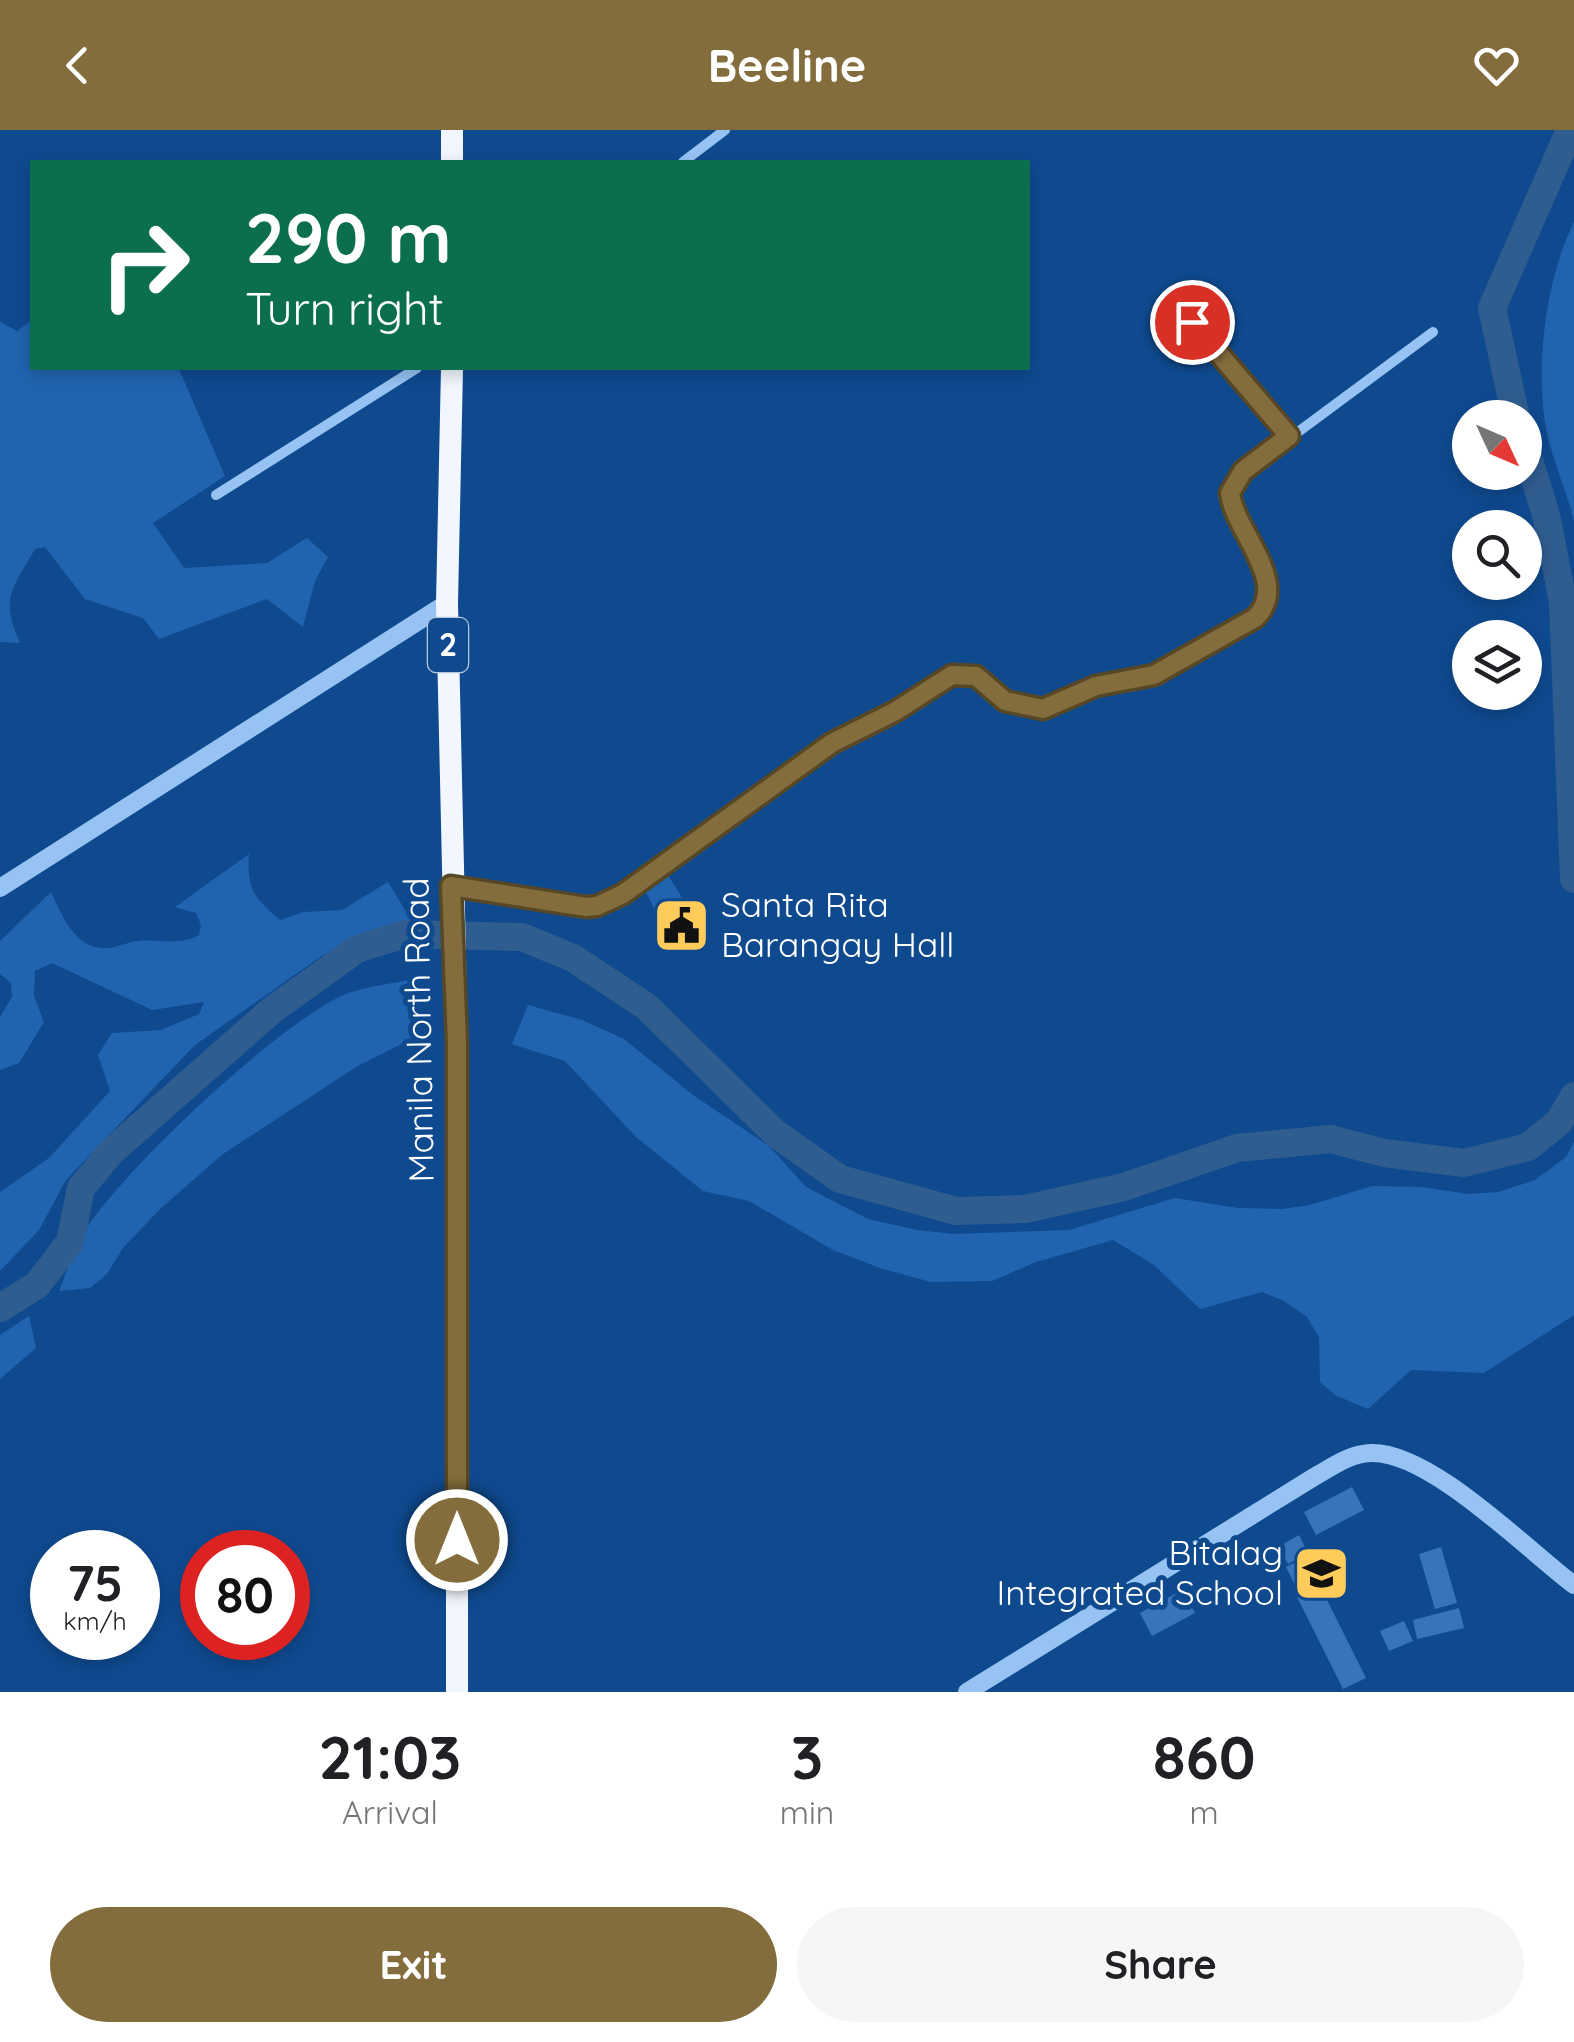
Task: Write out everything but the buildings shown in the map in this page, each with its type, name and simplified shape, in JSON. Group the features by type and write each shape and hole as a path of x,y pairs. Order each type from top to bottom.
{"highway":[{"path":"452,130 452,160"},
{"name":"Manila North Road","path":"452,370 447,603 457,1044 457,1692"}],"street":[{"path":"686,160 724,130"},
{"path":"1192,322 1289,436"},
{"path":"451,886 597,906 623,894 832,743 894,712 952,675 976,676 1005,701 1038,710 1096,686 1166,670 1255,618 1265,606 1267,584 1230,493 1243,471 1433,332"},
{"path":"216,494 414,370"},
{"path":"0,888 447,603"},
{"path":"967,1692 1314,1477 1346,1458 1365,1453 1388,1454 1425,1470 1574,1585"}],"shaded area":[{"path":"1574,222 1574,521 1547,435 1542,373 1550,294"},
{"path":"30,321 30,370 179,370 225,476 153,523 184,568 267,563 307,538 328,557 315,581 303,627 267,599 159,639 143,618 85,599 45,547 35,549 11,594 11,615 20,643 0,642 0,322 17,331"},
{"path":"249,854 254,892 280,920 304,912 342,910 388,882 411,920 323,955 195,1045 66,1180 39,1230 0,1271 0,1192 49,1158 110,1091 98,1055 112,1033 161,1030 199,1014 204,1002 152,1010 52,963 35,971 34,996 44,1022 19,1063 0,1070 0,1017 12,997 11,983 0,974 0,941 51,892 72,930 87,944 112,947 138,941 191,938 199,935 201,925 196,913 175,907"},
{"path":"665,870 689,909 663,925 642,885"},
{"path":"413,979 415,1037 356,1067 223,1154 160,1209 123,1248 107,1274 90,1288 59,1291 79,1241 97,1214 200,1104 317,1010 346,994"},
{"path":"528,1005 582,1020 624,1039 693,1095 769,1146 806,1187 868,1219 917,1230 954,1234 1069,1230 1175,1198 1238,1208 1282,1209 1310,1205 1372,1186 1422,1187 1468,1194 1498,1192 1535,1180 1566,1157 1574,1142 1574,1315 1484,1373 1411,1370 1368,1409 1335,1395 1320,1382 1319,1337 1307,1317 1284,1301 1262,1292 1200,1309 1154,1265 1113,1240 1036,1262 992,1281 931,1282 880,1268 833,1250 749,1201 703,1191 636,1137 565,1061 512,1044"},
{"path":"29,1316 36,1348 0,1379 0,1335"}],"waterway":[{"path":"1512,400 1492,308 1570,130"},
{"path":"1538,490 1563,602 1574,879"},
{"path":"0,1308 37,1285 70,1242 81,1188 111,1152 272,1010 357,949 405,934 522,937 573,958 647,1007 775,1133 840,1179 956,1211 1025,1209 1124,1187 1237,1148 1331,1139 1384,1153 1464,1163 1528,1147 1559,1122 1574,1096"}],"place":[{"name":"Santa Rita Barangay Hall","path":"682,925"},
{"name":"Bitalag Integrated School","path":"1322,1573"}],"route":[{"path":"457,1540 457,1044 451,886 597,906 623,894 832,743 894,712 952,675 963,672 976,676 1005,701 1038,710 1096,686 1166,670 1255,618 1265,606 1267,584 1230,493 1243,471 1289,436 1192,322"}]}
